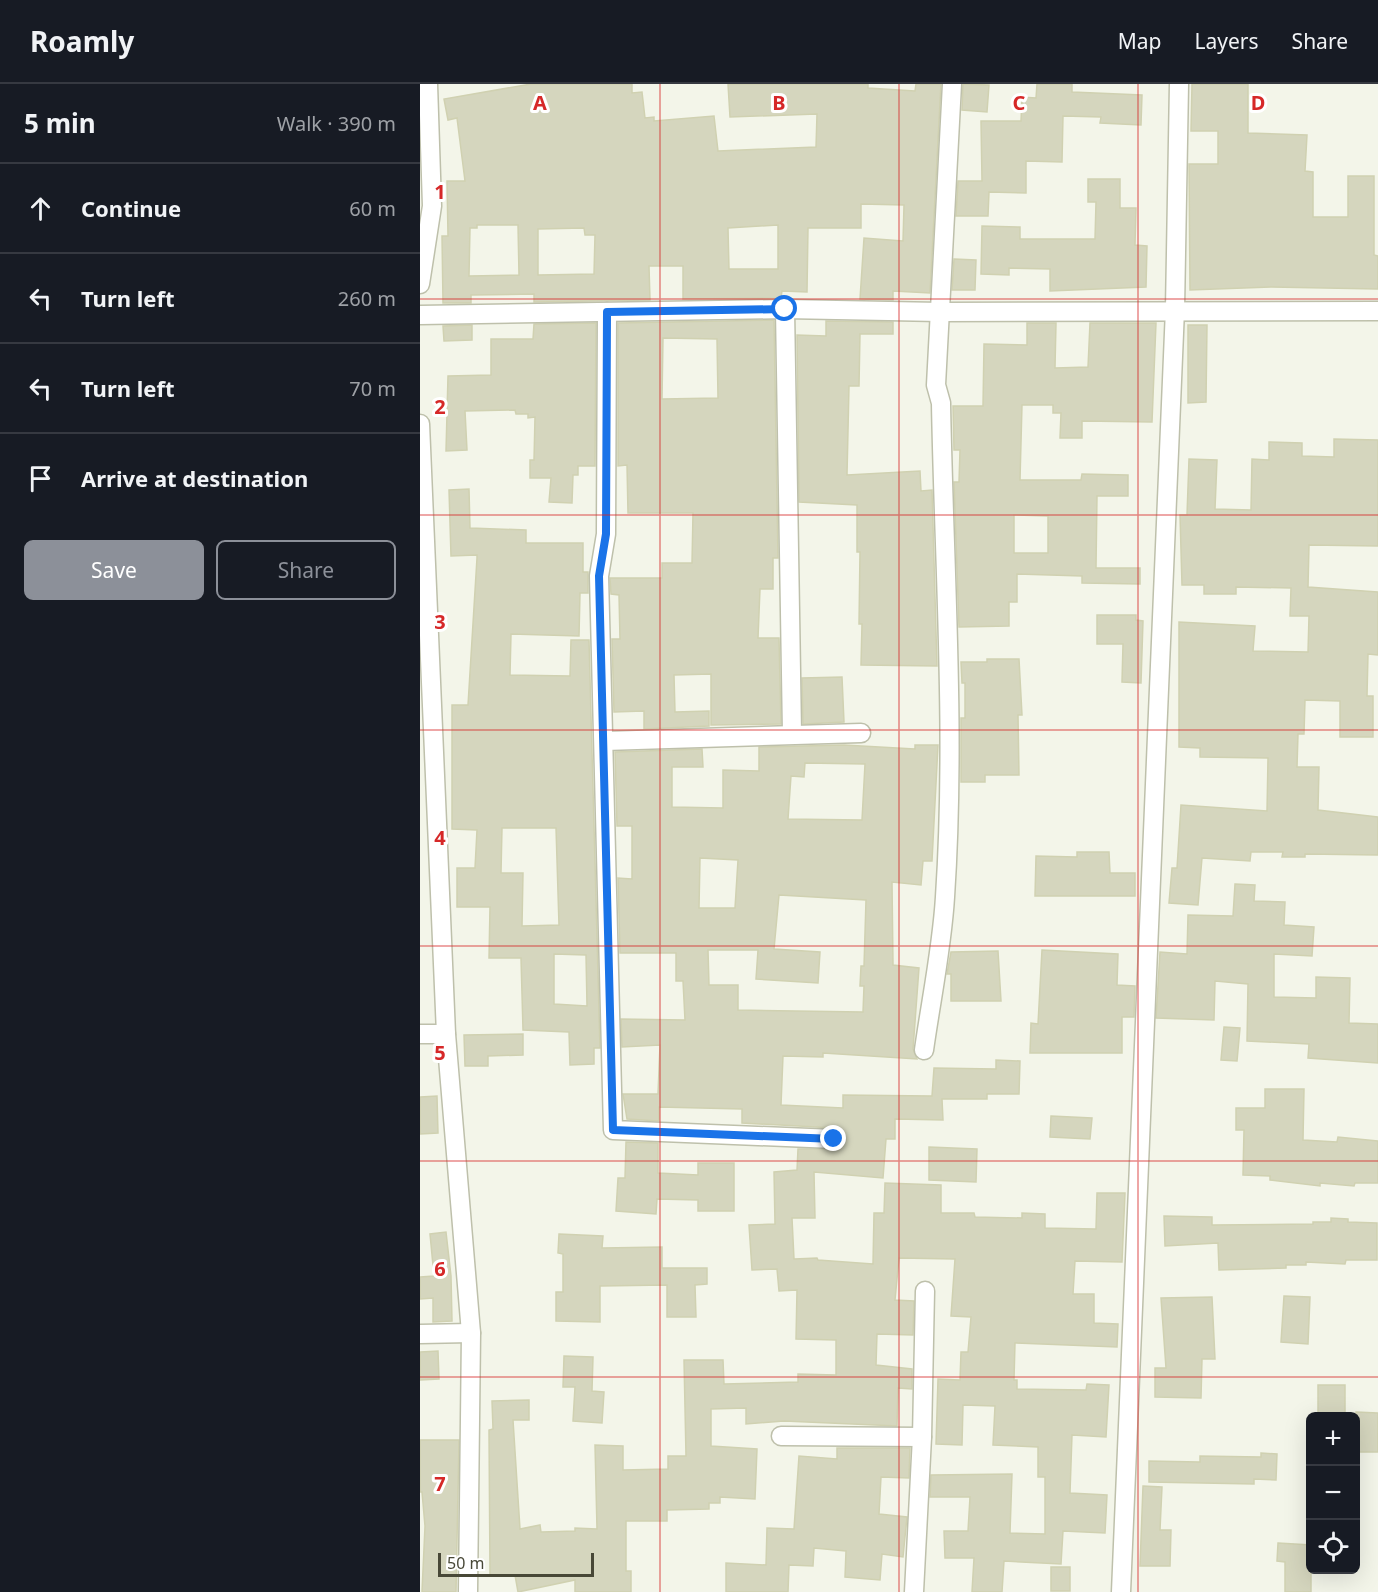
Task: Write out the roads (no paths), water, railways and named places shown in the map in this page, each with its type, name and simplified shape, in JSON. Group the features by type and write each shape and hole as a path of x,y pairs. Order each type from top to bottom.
{"street":[{"path":"924,1050 945,898 951,673 943,543 941,403 936,385 952,84"},
{"path":"1121,1592 1175,309 1179,84"},
{"path":"420,284 426,207 426,88"},
{"path":"785,309 792,733"},
{"path":"420,315 785,309 940,312 1175,309 1378,311"},
{"path":"607,312 606,534 599,576 605,741 613,1130 834,1139"},
{"path":"420,424 446,1034 471,1333 468,1592"},
{"path":"605,741 792,733 861,733"},
{"path":"420,1034 446,1034"},
{"path":"914,1592 922,1437 925,1291"},
{"path":"420,1334 471,1333"},
{"path":"781,1436 922,1437"}]}
